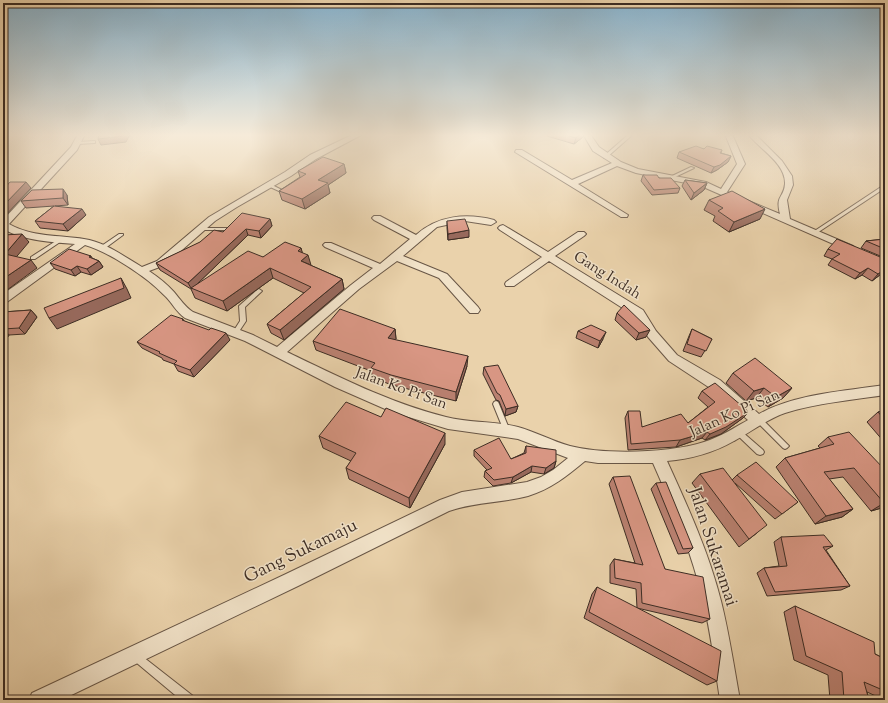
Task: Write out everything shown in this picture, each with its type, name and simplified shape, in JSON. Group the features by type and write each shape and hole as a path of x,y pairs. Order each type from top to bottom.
{"street":[{"path":"3,225 56,167"},
{"path":"141,271 161,263 221,212 300,167"},
{"path":"542,167 624,215"},
{"path":"570,184 610,167"},
{"path":"624,167 636,171 703,184 857,251"},
{"path":"723,192 739,167"},
{"path":"781,167 788,177 789,182 782,203 786,219"},
{"path":"377,218 417,239"},
{"path":"279,352 345,295 396,257 431,227 442,222 465,218 491,222"},
{"name":"Jalan Ko Pi San","path":"3,225 14,231 28,235 84,242 102,248 154,279 169,293 184,312 236,332 345,386 397,408 448,423 518,433 582,455 598,457 658,457 688,453 708,447 784,408 812,401 885,390"},
{"name":"Gang Indah","path":"503,228 639,313 652,334 674,358 715,384 759,420"},
{"path":"510,284 581,234"},
{"path":"3,299 84,242"},
{"path":"328,245 381,268"},
{"path":"396,257 443,276 474,310"},
{"name":"Gang Sukamaju","path":"43,699 444,505 462,499 527,489 546,482 558,475 582,455"},
{"name":"Jalan Sukaramai","path":"658,457 682,512 705,575 712,602 730,700"}],"lane":[{"path":"672,177 692,168"},
{"path":"269,185 280,190"},
{"path":"815,232 885,186"},
{"path":"202,228 232,229"},
{"path":"102,248 121,235"},
{"path":"33,258 62,240"},
{"path":"236,332 243,321 242,306 259,291"},
{"path":"496,404 507,431"},
{"path":"759,420 785,446"},
{"path":"738,432 760,452"},
{"path":"133,655 189,700"}],"building":[{"path":"305,167 339,167 318,180 328,183 302,199 279,191 306,174 298,171"},
{"path":"643,175 657,175 659,178 671,178 680,188 654,190"},
{"path":"685,180 707,183 694,193"},
{"path":"10,182 26,182 3,206 3,190"},
{"path":"63,189 63,198 21,201 32,190"},
{"path":"732,191 765,209 734,222 718,211 723,208 709,200"},
{"path":"54,206 82,209 63,224 35,221"},
{"path":"242,213 270,219 259,231 246,229 188,283 156,263 200,242 214,230 223,232"},
{"path":"465,219 469,230 448,234 447,221"},
{"path":"22,234 5,254 31,260 3,279 3,235"},
{"path":"837,239 885,259 885,269 878,274 868,268 860,273 832,259 840,254 828,249"},
{"path":"885,239 885,249 866,241"},
{"path":"285,242 301,248 298,251 308,255 301,261 342,279 280,330 267,324 311,287 270,268 223,301 191,288 248,251 263,257"},
{"path":"69,249 91,256 89,257 99,261 87,269 77,266 71,270 50,263"},
{"path":"121,278 124,288 49,318 44,308"},
{"path":"624,305 650,330 639,333 617,313"},
{"path":"340,309 395,329 388,338 468,356 456,392 391,375 371,368 375,363 313,341"},
{"path":"31,310 19,328 3,329 3,312"},
{"path":"171,315 209,330 211,328 226,333 190,370 174,364 177,361 137,342"},
{"path":"591,325 606,332 600,341 578,331"},
{"path":"692,329 712,339 706,351 687,344"},
{"path":"755,358 792,388 776,397 764,388 754,391 733,373"},
{"path":"498,365 518,406 506,409 484,367"},
{"path":"715,383 749,412 726,427 710,434 707,432 680,440 631,444 628,411 640,411 642,427 681,414 688,423 715,402 702,391"},
{"path":"346,402 381,417 386,408 445,433 409,498 346,468 356,453 319,436"},
{"path":"885,411 885,420 878,412"},
{"path":"849,432 885,470 885,503 854,468 824,472 853,509 826,516 785,458 834,444 828,437"},
{"path":"499,438 511,459 526,453 526,446 556,450 556,461 546,468 532,466 513,477 494,480 485,471 492,468 474,450"},
{"path":"756,462 798,502 782,514 737,475"},
{"path":"723,468 767,525 749,539 700,474"},
{"path":"630,476 665,569 703,577 710,619 642,603 641,583 615,578 614,559 643,565 613,477"},
{"path":"666,482 693,548 683,549 656,483"},
{"path":"824,535 833,546 823,547 850,586 775,592 764,568 787,566 781,537"},
{"path":"597,587 721,651 717,681 589,612"},
{"path":"795,606 874,642 875,654 885,659 885,691 864,682 869,700 844,700 842,672 806,656"}]}
